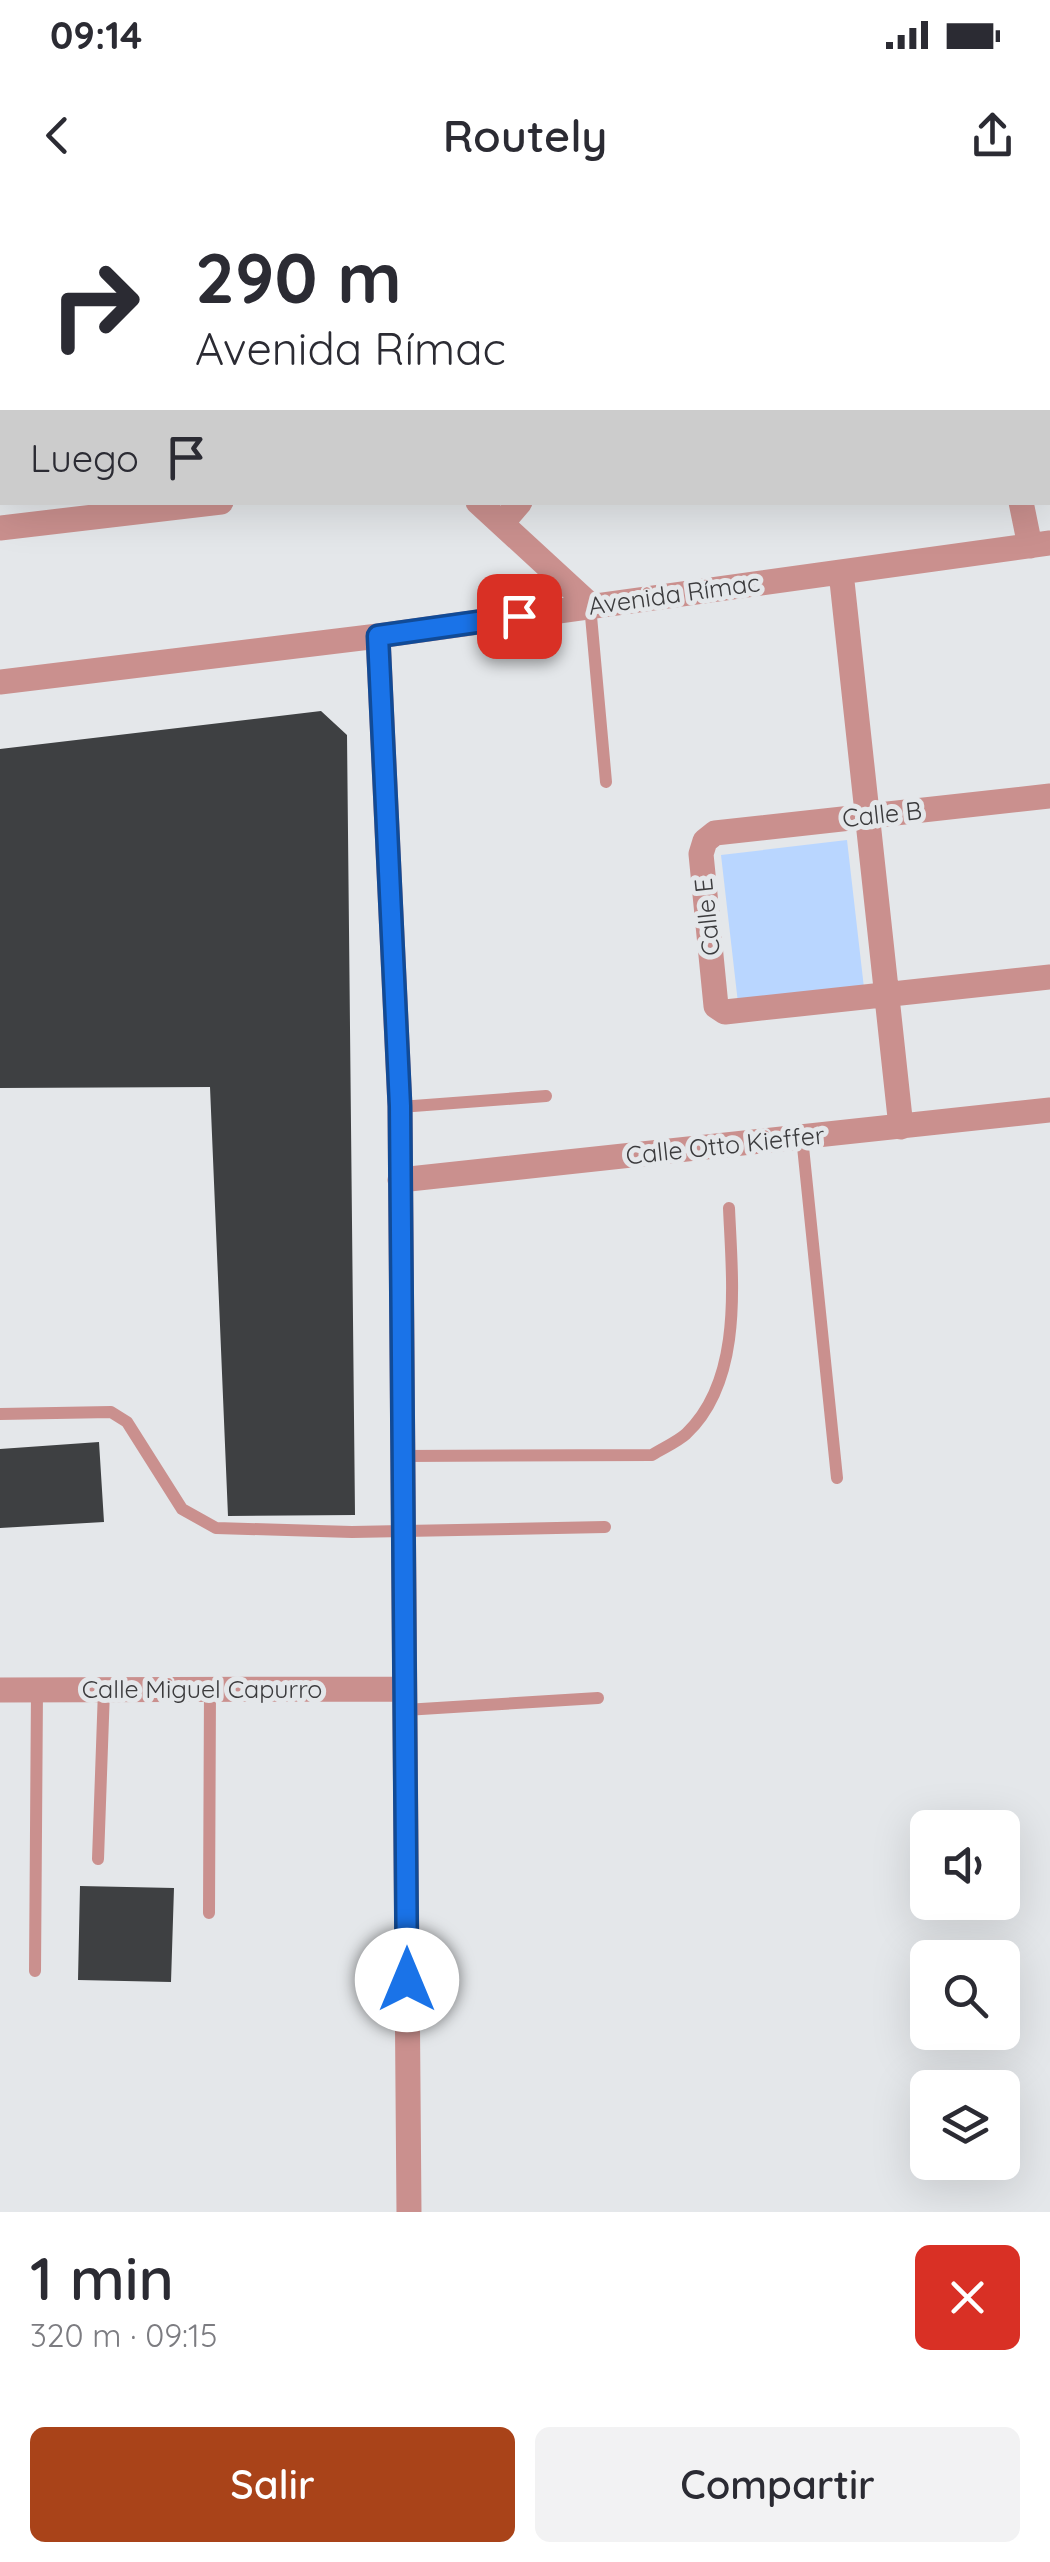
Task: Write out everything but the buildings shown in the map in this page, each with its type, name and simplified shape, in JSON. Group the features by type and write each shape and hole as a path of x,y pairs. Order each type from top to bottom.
{"street":[{"path":"0,528 196,505"},
{"path":"481,505 590,605"},
{"path":"502,523 517,505"},
{"path":"1022,505 1040,544"},
{"name":"Avenida Rímac","path":"0,682 378,636 1040,544"},
{"path":"841,572 901,1126"},
{"path":"378,636 400,1106 409,2212"},
{"name":"Calle B","path":"715,833 1050,796"},
{"name":"Calle E","path":"715,833 706,841 701,854 716,1006 738,1014 886,997"},
{"path":"886,997 1050,977"},
{"name":"Calle Otto Kieffer","path":"400,1180 1050,1110"},
{"name":"Calle Miguel Capurro","path":"0,1690 210,1689 404,1699"}],"lane":[{"path":"590,605 606,782"},
{"path":"400,1106 546,1096"},
{"path":"802,1137 837,1478"},
{"path":"403,1456 652,1455 686,1433 719,1382 734,1318 729,1208"},
{"path":"0,1414 111,1412 127,1422 182,1509 216,1528 605,1527"},
{"path":"210,1689 210,1913"},
{"path":"35,1971 36,1690"},
{"path":"98,1859 104,1690"},
{"path":"404,1699 598,1698"}],"shaded area":[{"path":"847,840 864,988 738,1003 721,855"}],"route":[{"path":"407,1980 400,1106 378,636 519,616"}]}
